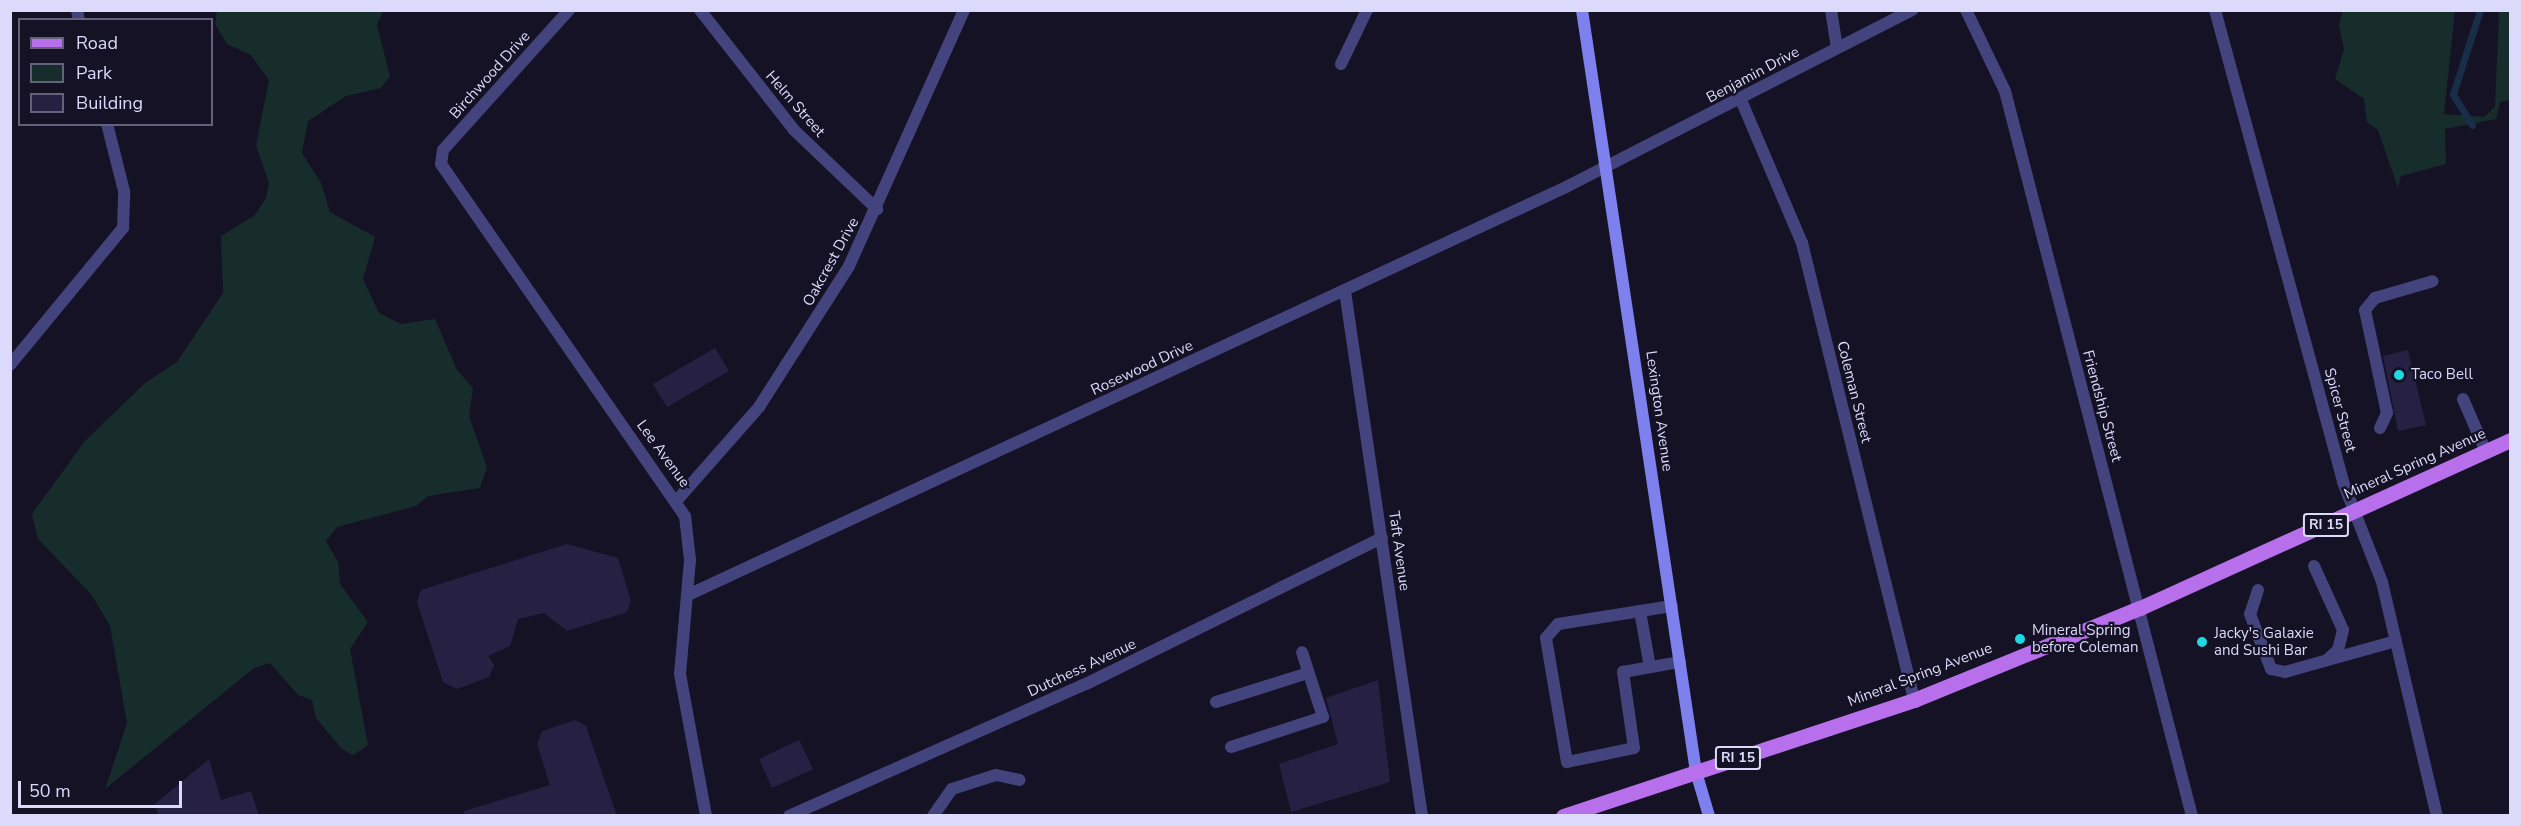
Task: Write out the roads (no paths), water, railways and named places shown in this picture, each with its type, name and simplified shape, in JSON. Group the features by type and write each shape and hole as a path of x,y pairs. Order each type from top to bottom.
{"main road":[{"name":"Mineral Spring Avenue","path":"1563,816 1914,700 2140,608 2511,440"}],"street":[{"name":"Birchwood Drive","path":"441,164 443,150 570,10"},
{"name":"Helm Street","path":"700,10 794,130 877,209"},
{"name":"Oakcrest Drive","path":"678,499 759,407 849,266 877,209 964,10"},
{"path":"1341,64 1367,10"},
{"name":"Lexington Avenue","path":"1582,10 1608,166 1696,772 1709,816"},
{"path":"1831,10 1837,48"},
{"name":"Benjamin Drive","path":"1608,166 1741,100 1912,10"},
{"name":"Friendship Street","path":"1966,10 2005,91 2192,816"},
{"name":"Spicer Street","path":"2215,10 2343,482 2357,509 2396,641 2437,816"},
{"name":"Coleman Street","path":"1741,100 1802,243 1914,700"},
{"path":"10,365 123,228 124,190 108,126"},
{"name":"Lee Avenue","path":"441,164 678,499 687,528 688,595 680,674 705,816"},
{"name":"Rosewood Drive","path":"688,595 1345,291 1608,166"},
{"path":"2380,428 2386,413 2365,310 2375,298 2433,281"},
{"name":"Taft Avenue","path":"1345,291 1422,816"},
{"path":"2463,399 2486,452"},
{"name":"Dutchess Avenue","path":"789,816 1086,684 1382,538"},
{"path":"2314,566 2343,630 2338,650 2328,659"},
{"path":"2258,590 2250,614 2271,669 2285,672 2396,641"},
{"path":"1672,606 1558,624 1546,638 1567,762 1634,748 1623,672 1680,662"},
{"path":"1640,611 1650,667"},
{"path":"1231,747 1323,717 1302,652"},
{"path":"1216,702 1308,673"},
{"path":"933,816 952,789 996,775 1019,780"}],"waterway":[{"path":"2472,125 2453,94 2480,10"}],"place":[{"name":"Taco Bell","path":"2399,375"},
{"name":"Mineral Spring before Coleman","path":"2020,639"},
{"name":"Jacky's Galaxie and Sushi Bar","path":"2202,642"}]}
